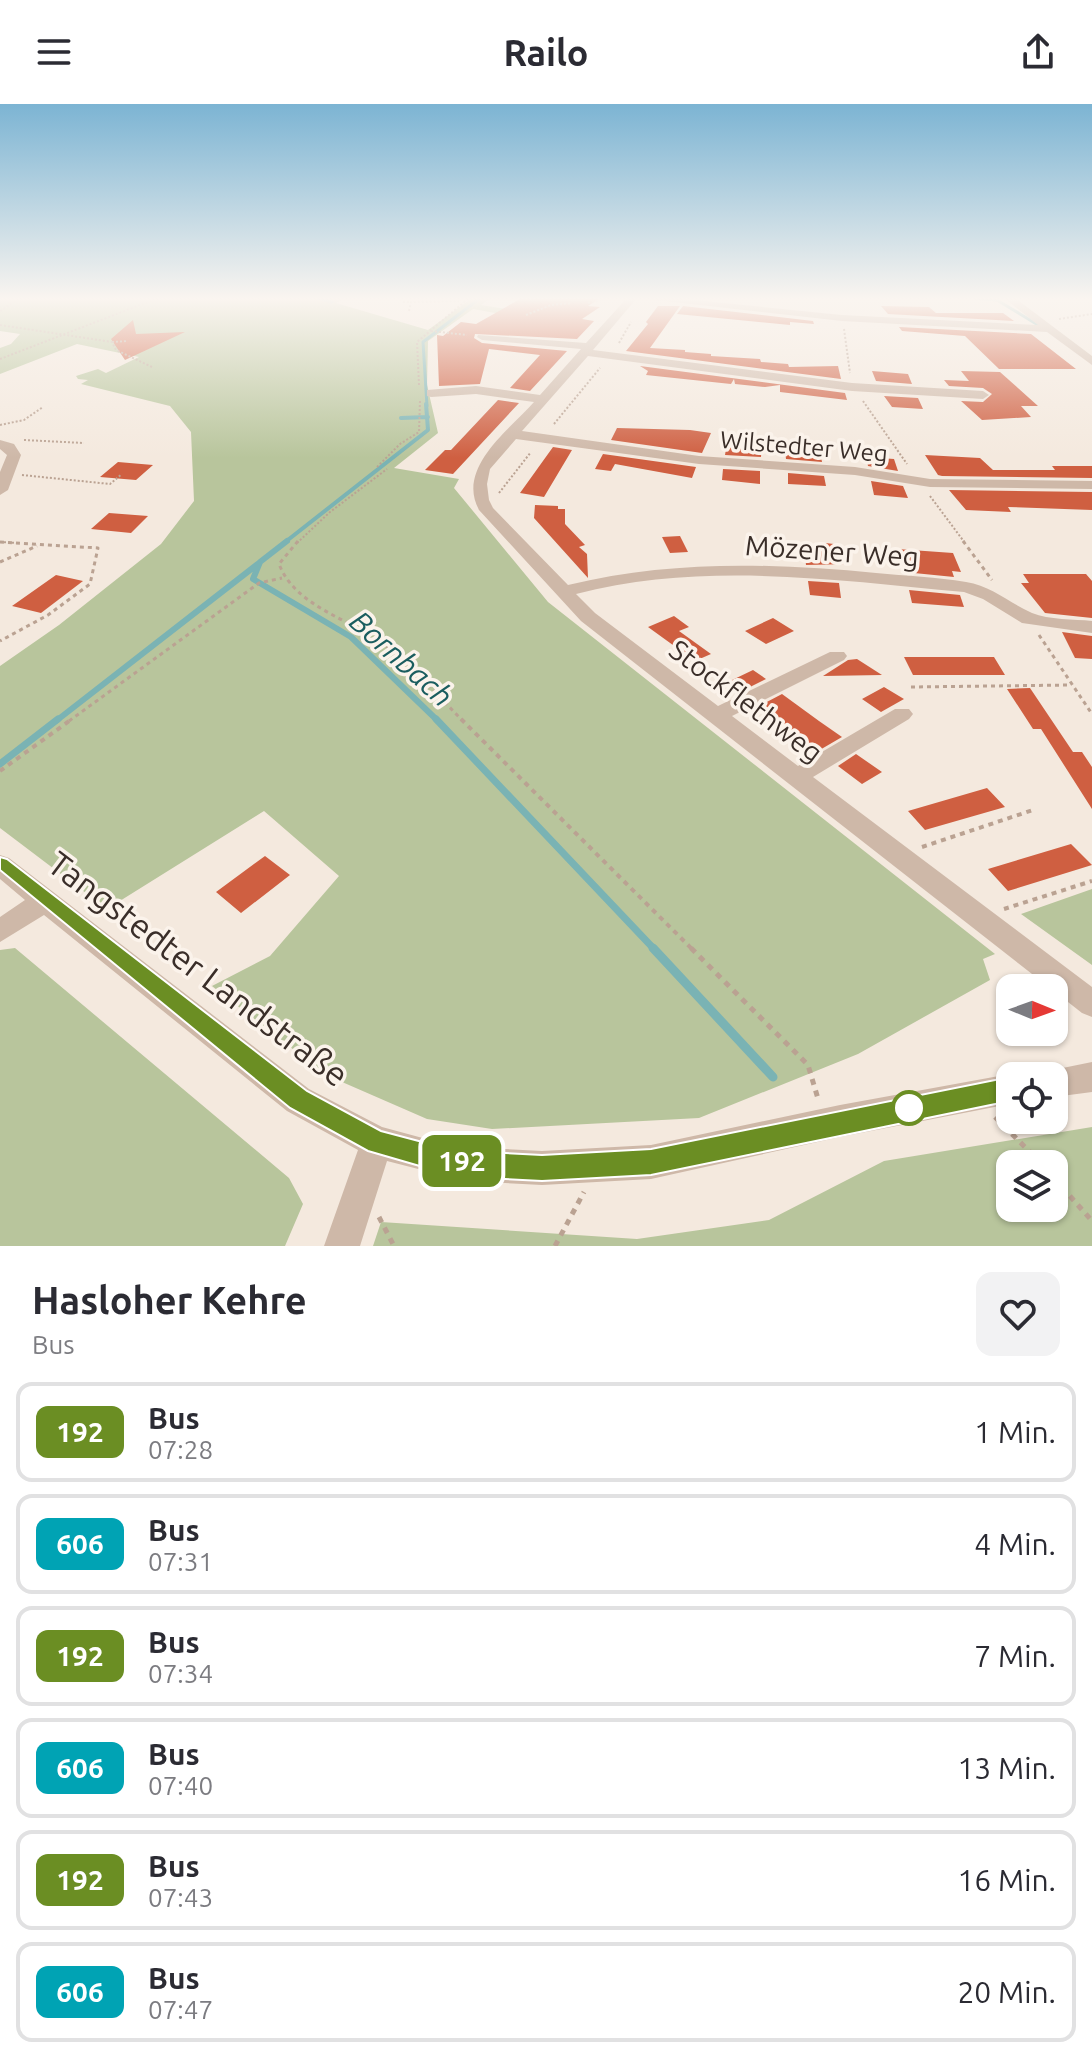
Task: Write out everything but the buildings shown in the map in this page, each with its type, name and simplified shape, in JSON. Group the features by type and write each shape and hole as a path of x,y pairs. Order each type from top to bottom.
{"street":[{"path":"487,510 479,493 483,468 585,351"},
{"path":"596,351 852,387 983,395"},
{"path":"431,393 476,390 543,399"},
{"name":"Wilstedter Weg","path":"512,434 699,460 855,471 920,482 1092,485"},
{"path":"0,444 9,447 14,455 0,490"},
{"name":"Stockflethweg","path":"487,510 588,617 1092,1004"},
{"name":"Mözener Weg","path":"562,592 597,581 693,568 966,587 989,595 1029,619 1092,627"},
{"path":"715,716 837,656"},
{"path":"796,777 902,714"},
{"name":"Tangstedter Landstraße","path":"0,865 298,1100 377,1142 430,1156 485,1165 598,1168 651,1162 996,1092"},
{"path":"0,931 45,900"},
{"path":"1068,1080 1092,1077"},
{"path":"342,1246 377,1142"}],"path":[{"path":"0,359 20,351"},
{"path":"117,351 139,358 152,367"},
{"path":"418,351 422,415 419,432 400,444 377,467 387,469 314,524 291,547 279,564 282,578 311,602 362,629 398,656 808,1065 826,1124"},
{"path":"487,510 613,351"},
{"path":"847,351 852,387 996,585 989,595"},
{"path":"0,425 24,420 43,407"},
{"path":"24,440 84,443"},
{"path":"6,474 110,484 122,474"},
{"path":"0,542 98,548 90,584 48,615 0,641"},
{"path":"0,562 39,544"},
{"path":"0,771 259,583 282,578"},
{"path":"1029,619 1092,714"},
{"path":"911,687 1071,685"},
{"path":"898,855 1033,810"},
{"path":"980,917 1092,881"},
{"path":"972,1096 1028,1150"},
{"path":"555,1246 598,1168"},
{"path":"1068,1194 1092,1221"}],"green space":[{"path":"0,351 58,351 0,374"},
{"path":"112,351 428,351 427,385 438,433 394,468 459,479 454,488 548,602 995,954 983,959 990,980 858,1054 699,1118 492,1129 427,1119 326,1075 212,986 270,956 339,876 264,811 107,909 0,828 0,666 59,625 161,544 194,501 191,432 170,406 81,384 88,380 76,376 98,369 106,373 139,357"},
{"path":"1092,889 1092,965 1021,914"},
{"path":"15,948 289,1178 303,1204 285,1246 0,1246 0,950"},
{"path":"1092,1127 1092,1246 373,1246 381,1222 637,1239 769,1220 884,1161 1049,1134 1068,1134 1068,1131"}],"waterway":[{"name":"Bornbach","path":"424,351 427,406"},
{"name":"Bornbach","path":"426,404 427,417"},
{"name":"Bornbach","path":"284,543 428,430 427,417"},
{"path":"401,418 427,417"},
{"name":"Bornbach","path":"287,541 260,562 253,579 351,637 437,720"},
{"path":"56,721 259,563"},
{"path":"0,764 58,719"},
{"name":"Bornbach","path":"437,720 655,950"},
{"name":"Bornbach","path":"653,948 773,1077"}],"bus line":[{"name":"192","path":"0,864 298,1100 377,1142 430,1156 485,1165 542,1168 598,1168 651,1162 840,1121 996,1092"}]}
